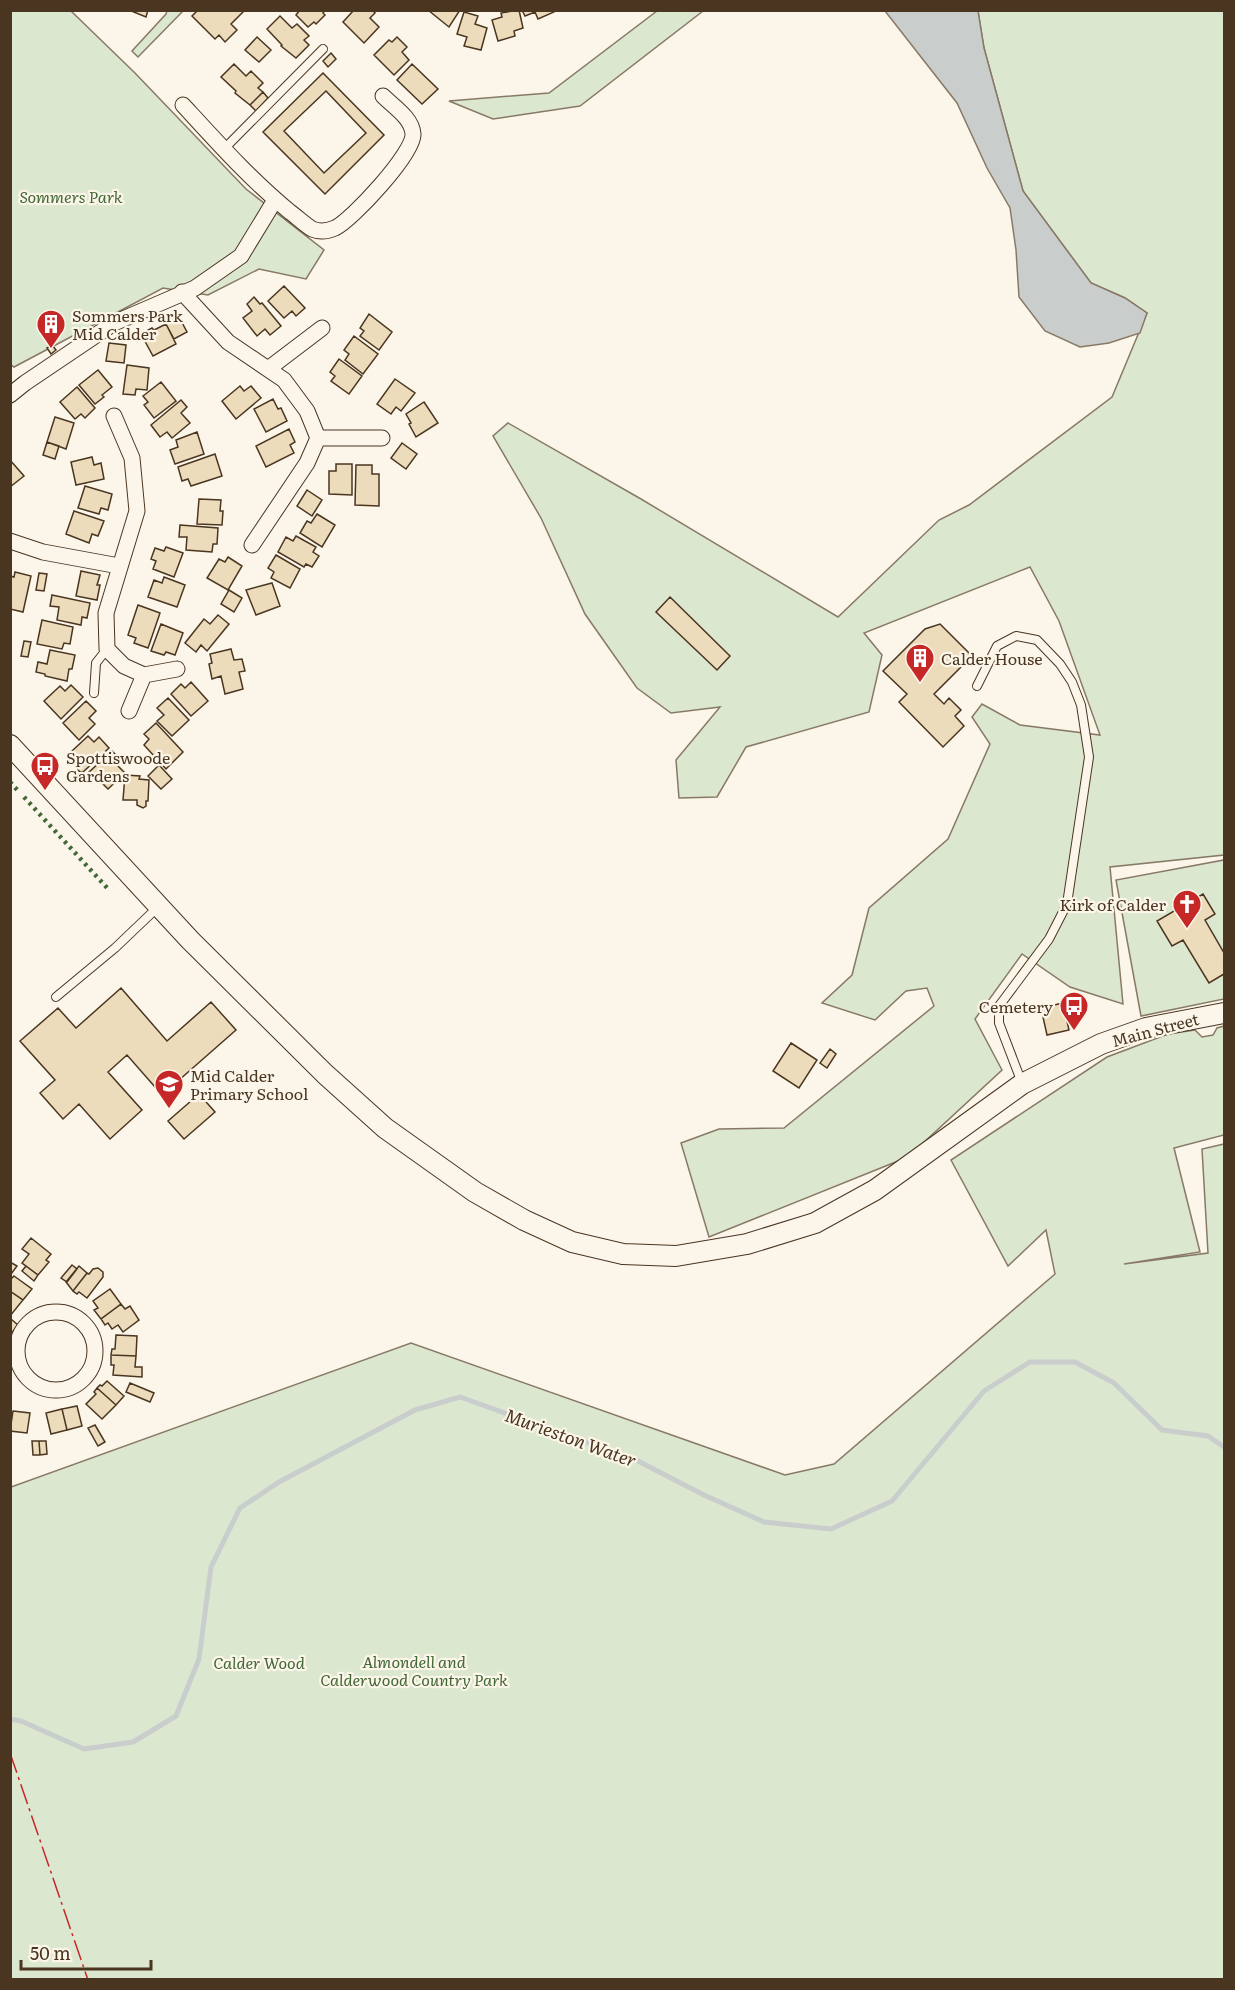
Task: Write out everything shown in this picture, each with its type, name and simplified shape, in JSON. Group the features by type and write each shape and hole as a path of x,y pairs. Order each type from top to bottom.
{"street":[{"path":"183,105 275,200 312,229 322,231 335,228 348,218 377,190 407,152 413,137 411,123 383,96"},
{"path":"10,395 114,323 195,288 241,256 275,200"},
{"path":"183,292 228,342 284,380 308,411 318,438 307,463 252,545"},
{"path":"268,369 322,328"},
{"path":"114,416 132,458 137,511 106,613 107,649 124,666 144,675 177,669"},
{"path":"318,438 382,438"},
{"path":"256,511 269,520"},
{"path":"10,541 43,552 119,566"},
{"path":"129,711 144,675"},
{"name":"Main Street","path":"10,745 190,940 325,1074 385,1128 475,1192 524,1220 572,1242 623,1254 676,1256 747,1244 815,1223 875,1190 1022,1084 1101,1044 1146,1028 1224,1013"},
{"path":"10,1382 28,1379 39,1387 52,1390 66,1389 78,1384 94,1363 95,1349 92,1335 83,1322 72,1315 52,1312 39,1315 32,1320 23,1330 17,1342 17,1360 28,1379"}],"lane":[{"path":"224,149 323,49"},
{"path":"977,686 997,646 1016,636 1036,640 1060,664 1072,682 1081,705 1089,758 1067,904 1049,939 999,1006 999,1023 1022,1084"},
{"path":"94,693 96,663 107,649"},
{"path":"56,998 115,948 159,905"}],"green space":[{"name":"Sommers Park","path":"10,11 71,11 135,73 246,189 324,250 306,279 259,269 208,295 163,288 14,367 10,364"},
{"path":"167,11 183,11 138,57 132,51"},
{"path":"657,11 703,11 580,106 493,119 449,101 549,93"},
{"path":"978,11 1224,11 1224,855 1110,867 1123,1004 1070,987 1022,954 975,1019 1002,1070 908,1157 709,1237 681,1143 719,1129 784,1128 934,1006 927,988 906,991 875,1020 822,1003 852,975 869,908 948,839 990,744 972,717 982,704 1020,725 1100,735 1059,621 1030,567 864,633 882,655 869,712 746,747 717,797 679,798 676,760 720,707 671,713 637,688 585,614 541,518 493,436 508,423 641,499 838,617 939,520 969,505 1112,397 1147,313 1125,298 1091,283 1023,191 984,48"},
{"path":"1224,860 1224,999 1141,1016 1116,880"},
{"name":"Almondell and Calderwood Country Park","path":"1224,1026 1224,1135 1174,1148 1200,1252 1124,1264 1208,1253 1202,1149 1224,1144 1224,1979 11,1979 11,1487 411,1343 785,1475 834,1464 1055,1274 1046,1230 1008,1266 951,1160 1107,1057 1168,1034 1195,1030 1202,1037 1213,1035 1217,1028"}],"shaded area":[{"path":"885,11 978,11 984,48 1023,191 1091,283 1125,298 1147,313 1140,333 1109,343 1080,347 1045,331 1019,297 1010,208 987,168 957,103"}],"building":[{"path":"129,10 148,10 146,17"},
{"path":"195,10 245,10 231,24 237,30 225,42 219,35 215,39 192,16"},
{"path":"300,10 325,10 323,13 325,15 316,24 314,22 308,27 296,15"},
{"path":"354,10 373,10 375,13 370,18 379,27 364,43 343,22"},
{"path":"428,10 460,10 449,27"},
{"path":"519,10 523,28 514,31 515,36 498,41 492,20 502,17 501,13"},
{"path":"522,10 553,10 554,12 538,19 535,12 525,16"},
{"path":"464,12 478,16 475,24 487,28 481,50 464,46 467,37 457,34"},
{"path":"280,16 292,28 297,24 309,36 304,40 309,45 296,58 281,46 267,29"},
{"path":"257,37 271,50 259,62 245,50"},
{"path":"397,37 407,47 402,52 409,60 394,75 374,55 389,40 392,42"},
{"path":"331,53 336,59 328,67 323,61"},
{"path":"234,64 246,76 251,71 263,83 258,88 263,92 250,105 221,77"},
{"path":"412,64 438,89 422,104 397,80"},
{"path":"323,73 384,135 325,194 263,132","holes":["326,91 366,133 324,173 284,131"]},
{"path":"263,92 268,98 256,111 250,105"},
{"path":"284,286 305,308 296,316 292,311 284,318 268,301"},
{"path":"254,297 281,326 270,335 265,329 257,336 243,318 252,311 247,304"},
{"path":"369,314 392,332 379,350 360,336 364,331 360,328"},
{"path":"179,317 187,332 174,339 166,324"},
{"path":"166,324 176,344 153,356 141,334"},
{"path":"354,336 378,354 363,374 345,360 349,354 344,350"},
{"path":"109,343 126,345 124,363 106,361"},
{"name":"Sommers Park Mid Calder","path":"52,345 56,350 51,354 47,348"},
{"path":"339,359 362,376 349,394 331,381 335,376 330,372"},
{"path":"127,365 149,368 147,390 136,389 135,395 123,394"},
{"path":"98,370 112,387 95,404 79,385"},
{"path":"395,379 415,393 401,411 396,407 391,414 377,404"},
{"path":"161,382 176,401 154,418 144,405 148,402 143,396"},
{"path":"240,386 244,391 251,386 261,398 236,419 222,401"},
{"path":"77,387 95,408 85,418 81,414 75,419 60,402"},
{"path":"273,399 278,409 281,408 287,421 266,432 254,409"},
{"path":"181,400 187,407 181,413 190,423 172,438 167,432 160,437 151,425"},
{"path":"424,402 438,423 416,437 406,414"},
{"path":"55,417 74,423 66,449 47,442"},
{"path":"289,429 295,442 290,445 294,453 266,467 256,446"},
{"path":"197,432 204,454 175,464 170,450 178,447 176,440"},
{"path":"47,442 59,446 55,459 43,455"},
{"path":"402,443 417,454 406,469 391,458"},
{"path":"215,454 222,476 191,486 188,479 182,481 178,467"},
{"path":"92,457 94,465 101,463 104,479 76,485 71,462"},
{"path":"10,460 24,476 10,487"},
{"path":"336,464 352,464 352,495 329,494 329,471 336,471"},
{"path":"356,465 372,465 372,474 379,474 379,506 355,505"},
{"path":"85,486 112,494 108,510 101,508 99,514 78,508"},
{"path":"307,490 322,500 312,516 297,506"},
{"path":"199,499 221,500 222,525 197,524"},
{"path":"74,511 104,521 98,536 92,534 89,543 66,534"},
{"path":"317,514 335,525 322,547 300,533 307,521 311,523"},
{"path":"180,525 218,528 217,544 213,544 212,552 186,550 187,537 179,537"},
{"path":"296,536 316,547 313,552 319,556 312,567 306,564 304,567 278,552 286,537 293,541"},
{"path":"166,547 183,553 174,577 153,569 156,561 151,559 155,548 164,551"},
{"path":"276,555 300,569 290,588 271,578 274,572 268,568"},
{"path":"228,557 242,566 228,590 207,578 219,559 225,562"},
{"path":"81,571 100,575 97,600 76,596"},
{"path":"15,572 31,576 23,612 10,609 10,576 14,577"},
{"path":"39,573 47,574 44,591 36,590"},
{"path":"164,577 185,585 177,607 148,597 154,580 162,583"},
{"path":"272,583 280,606 256,615 246,590"},
{"path":"229,590 242,598 234,612 221,604"},
{"path":"52,595 90,603 87,618 82,617 81,625 57,620 59,607 50,606"},
{"path":"670,597 730,656 717,670 656,612"},
{"path":"138,605 160,613 148,648 134,643 136,638 128,635"},
{"path":"218,615 229,624 207,651 201,645 196,652 185,643 204,619 210,624"},
{"path":"42,620 73,627 70,644 64,643 62,649 37,644"},
{"path":"161,624 183,633 175,655 166,652 164,655 151,651"},
{"name":"Calder House","path":"940,624 972,656 934,694 944,704 949,698 961,710 955,716 964,726 943,747 899,702 907,694 883,671 925,629"},
{"path":"24,641 31,642 28,657 21,656"},
{"path":"231,649 234,660 242,659 245,671 239,672 243,689 225,694 221,676 212,679 210,654"},
{"path":"50,650 75,655 67,681 36,672 38,662 47,664"},
{"path":"191,682 208,701 191,716 171,694 181,684 185,688"},
{"path":"71,685 83,697 61,719 44,701 60,686 65,691"},
{"path":"168,698 189,720 172,736 157,721 164,715 157,708"},
{"path":"86,701 96,711 89,718 95,724 79,740 63,723"},
{"path":"156,723 183,752 166,769 144,745 149,739 144,734"},
{"path":"88,736 94,742 99,737 109,748 83,772 80,772 75,767 79,759 72,751"},
{"path":"112,751 122,761 117,765 125,773 108,789 98,779 92,780 88,773"},
{"path":"159,765 172,779 161,789 148,776"},
{"path":"125,775 140,776 139,779 149,780 148,801 143,808 137,805 137,800 123,800"},
{"name":"Kirk of Calder","path":"1203,894 1215,914 1205,920 1224,953 1224,974 1209,983 1183,940 1172,946 1157,921"},
{"path":"121,988 167,1041 211,1002 236,1030 162,1095 127,1055 108,1072 142,1110 110,1139 79,1104 63,1119 40,1093 55,1080 20,1041 58,1008 76,1028"},
{"path":"1063,1003 1069,1030 1047,1035 1041,1008"},
{"path":"791,1043 817,1060 799,1088 773,1071"},
{"path":"830,1049 836,1054 827,1068 820,1063"},
{"path":"199,1094 215,1112 184,1139 168,1121"},
{"path":"31,1238 51,1254 46,1260 49,1262 38,1275 22,1263 29,1254 22,1249"},
{"path":"10,1262 17,1266 11,1274 10,1273"},
{"path":"72,1265 77,1269 67,1282 61,1278"},
{"path":"26,1266 38,1275 34,1281 22,1271"},
{"path":"79,1266 87,1273 73,1291 66,1282"},
{"path":"98,1268 103,1272 103,1277 87,1298 73,1291 87,1273"},
{"path":"14,1276 32,1289 23,1300 10,1291 10,1280"},
{"path":"110,1289 121,1304 101,1319 94,1310 98,1308 93,1301"},
{"path":"10,1291 23,1300 10,1316"},
{"path":"121,1304 125,1309 130,1306 139,1320 123,1332 118,1325 112,1329 101,1319"},
{"path":"10,1320 18,1325 10,1335"},
{"path":"116,1335 137,1336 136,1356 111,1355 112,1349 115,1349"},
{"path":"111,1355 136,1356 135,1367 142,1367 142,1377 113,1375 114,1365 111,1365"},
{"path":"107,1381 124,1396 116,1405 97,1388"},
{"path":"130,1383 154,1393 150,1402 126,1392"},
{"path":"97,1388 116,1405 102,1419 86,1404 96,1394 94,1392"},
{"path":"77,1406 82,1426 67,1430 62,1409"},
{"path":"62,1409 67,1430 51,1434 46,1413"},
{"path":"13,1411 30,1413 27,1433 10,1431"},
{"path":"95,1425 105,1442 98,1446 88,1428"},
{"path":"32,1441 39,1441 40,1455 33,1455"},
{"path":"39,1441 46,1441 47,1454 40,1455"}],"waterway":[{"name":"Murieston Water","path":"10,1719 21,1721 84,1749 133,1742 176,1716 199,1659 211,1567 240,1508 279,1482 415,1410 460,1397 636,1460 704,1495 764,1522 831,1529 892,1501 984,1391 1030,1362 1075,1362 1114,1383 1162,1430 1208,1436 1224,1447"}],"hedge":[{"path":"10,782 20,793"},
{"path":"24,797 109,890"}],"power":[{"path":"10,1753 88,1980"}],"place":[{"name":"Sommers Park Mid Calder","path":"51,350"},
{"name":"Calder House","path":"920,684"},
{"name":"Spottiswoode Gardens","path":"45,792"},
{"name":"Kirk of Calder","path":"1187,930"},
{"name":"Cemetery","path":"1074,1032"},
{"name":"Mid Calder Primary School","path":"169,1110"}],"park label":[{"name":"Calder Wood","path":"259,1662"}]}
